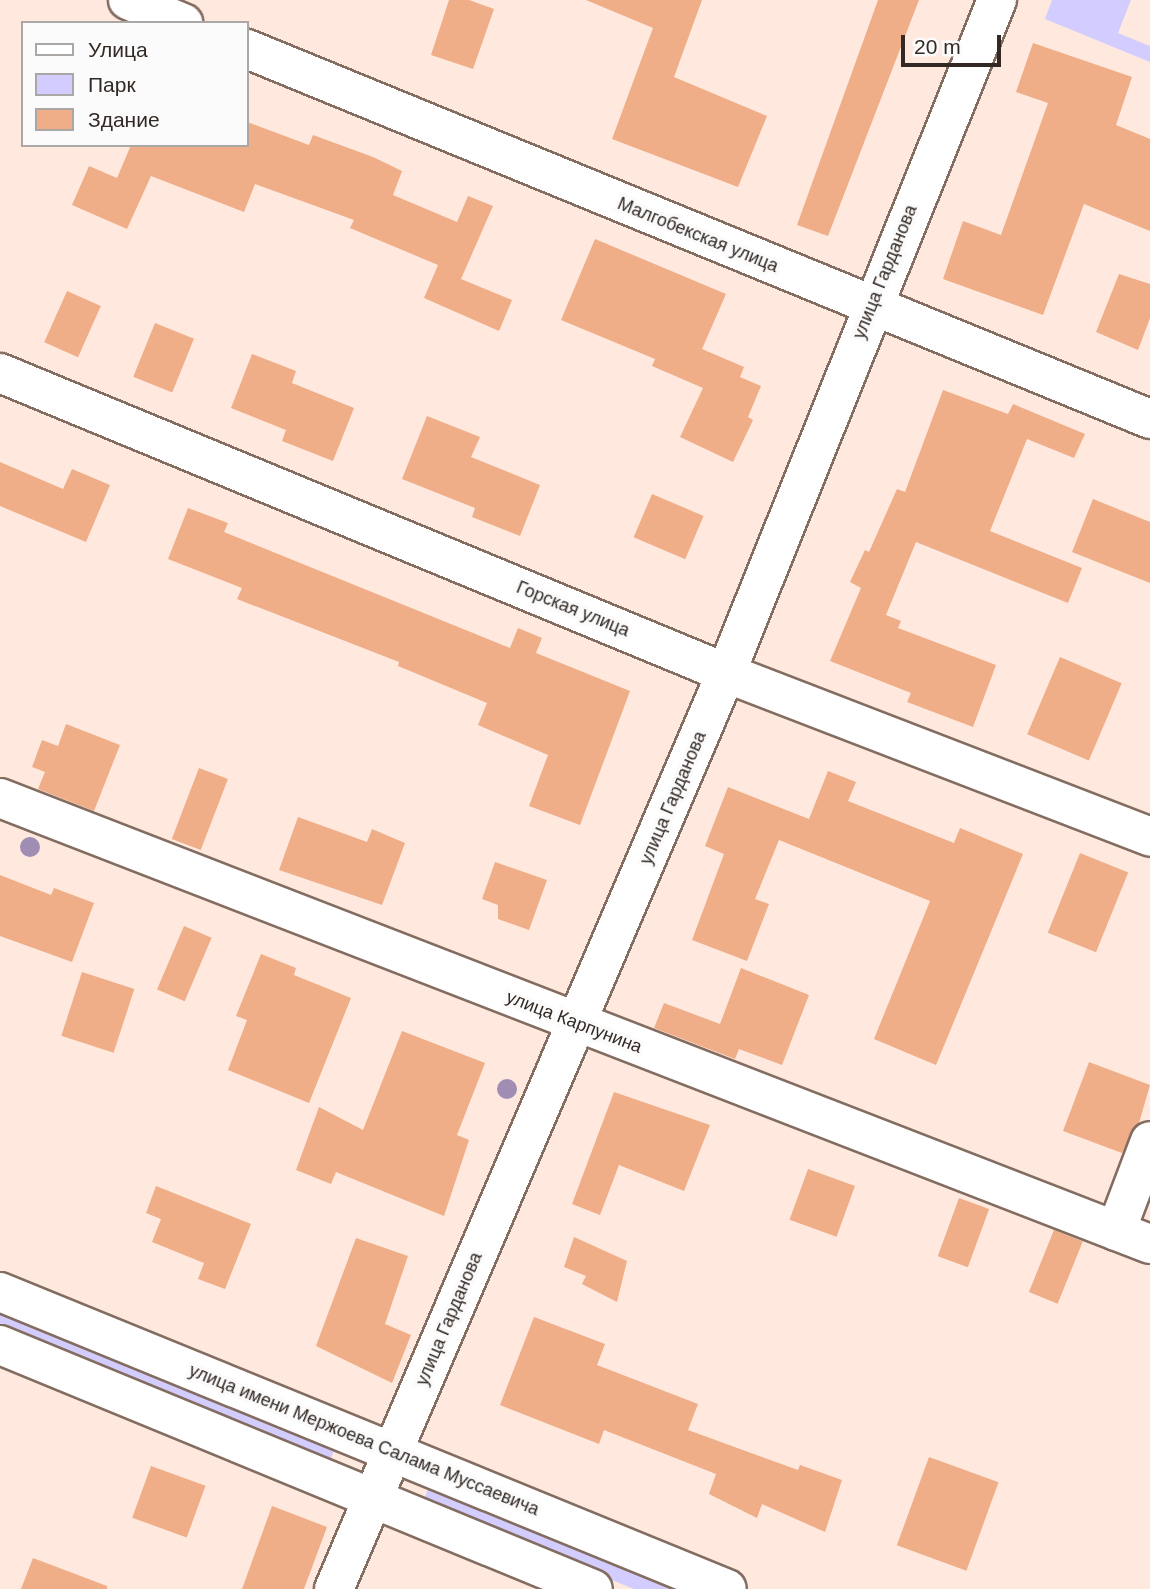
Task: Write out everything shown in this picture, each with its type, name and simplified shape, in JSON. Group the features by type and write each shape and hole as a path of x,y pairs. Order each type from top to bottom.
{"street":[{"path":"128,0 178,21"},
{"name":"улица Гарданова","path":"334,1589 371,1497 393,1452 726,674 870,307 997,0"},
{"name":"Малгобекская улица","path":"248,49 870,307 1150,419"},
{"name":"Горская улица","path":"0,373 726,674 1150,837"},
{"name":"улица Карпунина","path":"0,798 1133,1237"},
{"path":"1133,1237 1150,1141"},
{"name":"улица имени Мержоева Салама Муссаевича","path":"0,1292 727,1589"},
{"path":"0,1345 593,1589"}],"green space":[{"path":"1052,0 1131,0 1118,33 1150,46 1150,62 1045,19"},
{"path":"0,1311 336,1447 329,1463 0,1330"},
{"path":"428,1488 672,1589 634,1589 423,1503"}],"building":[{"path":"449,0 469,0 494,9 473,69 431,55"},
{"path":"586,0 702,0 674,77 767,116 738,187 612,139 653,28"},
{"path":"878,0 919,0 828,236 797,225"},
{"path":"1033,43 1132,77 1116,125 1150,139 1150,231 1084,204 1043,315 943,279 963,221 1001,235 1048,103 1016,92"},
{"path":"248,122 309,145 313,135 373,157 402,171 393,195 457,222 468,196 493,206 461,279 512,300 499,331 424,298 438,265 350,228 354,220 255,184 244,212 151,176 127,229 72,205 89,166 117,178 130,147 248,147"},
{"path":"595,239 726,294 702,349 744,367 740,377 761,386 748,417 753,420 733,462 680,437 703,388 652,366 655,359 561,320"},
{"path":"1119,274 1150,284 1150,318 1138,350 1096,332"},
{"path":"67,291 101,306 78,357 44,342"},
{"path":"155,323 194,339 172,393 133,377"},
{"path":"252,354 296,371 292,383 354,408 333,461 282,441 286,430 231,408"},
{"path":"943,390 1008,414 1013,404 1085,434 1074,458 1027,439 990,531 1082,568 1068,603 916,542 886,615 901,621 898,628 996,665 973,727 907,702 911,693 830,661 861,588 850,582 865,550 869,552 897,489 905,492"},
{"path":"427,416 480,437 471,457 540,485 520,536 472,517 475,508 402,479"},
{"path":"0,462 63,489 72,469 110,485 86,542 0,506"},
{"path":"652,494 704,516 685,559 634,537"},
{"path":"1093,499 1150,522 1150,583 1072,552"},
{"path":"188,508 228,523 224,532 510,648 518,628 542,638 536,653 630,691 580,825 529,806 548,755 478,725 487,703 398,666 399,662 237,599 242,588 168,559"},
{"path":"1060,657 1122,683 1089,761 1027,734"},
{"path":"66,724 120,745 94,811 38,789 45,772 32,767 42,740 58,746"},
{"path":"199,768 228,779 201,850 172,839"},
{"path":"828,771 856,782 848,801 954,843 960,828 1023,854 936,1065 874,1039 930,901 779,840 755,899 769,904 747,961 692,940 724,854 705,846 728,787 809,819"},
{"path":"298,817 367,842 372,829 405,843 382,905 279,870"},
{"path":"1080,853 1128,872 1096,952 1048,933"},
{"path":"495,862 547,880 529,930 498,919 498,905 482,899"},
{"path":"0,875 51,895 54,888 94,903 72,962 0,936"},
{"path":"184,926 212,938 185,1001 157,990"},
{"path":"261,954 296,968 294,975 351,998 309,1103 228,1070 247,1020 236,1016"},
{"path":"741,968 809,995 782,1065 739,1049 735,1059 654,1028 664,1003 720,1024"},
{"path":"82,972 134,989 114,1053 61,1036"},
{"path":"402,1031 485,1063 457,1135 469,1140 444,1216 336,1172 331,1184 296,1170 319,1107 363,1130"},
{"path":"1089,1062 1150,1085 1139,1123 1122,1153 1063,1131"},
{"path":"614,1092 710,1125 684,1191 619,1165 600,1215 572,1204"},
{"path":"808,1169 855,1186 837,1237 790,1220"},
{"path":"156,1186 251,1224 225,1289 198,1279 204,1263 152,1242 161,1219 146,1213"},
{"path":"959,1198 989,1209 968,1267 938,1256"},
{"path":"1054,1230 1083,1242 1058,1304 1029,1292"},
{"path":"574,1237 627,1261 617,1302 582,1284 586,1276 564,1267"},
{"path":"356,1238 408,1256 385,1324 411,1335 392,1383 316,1346"},
{"path":"534,1317 605,1344 597,1365 698,1404 688,1430 798,1470 800,1465 842,1480 825,1532 762,1504 757,1518 709,1494 716,1474 604,1430 599,1444 500,1405"},
{"path":"929,1457 999,1482 966,1571 897,1545"},
{"path":"151,1466 206,1486 187,1538 132,1518"},
{"path":"272,1506 327,1527 304,1589 242,1589"},
{"path":"33,1558 107,1586 107,1589 21,1589"}]}
